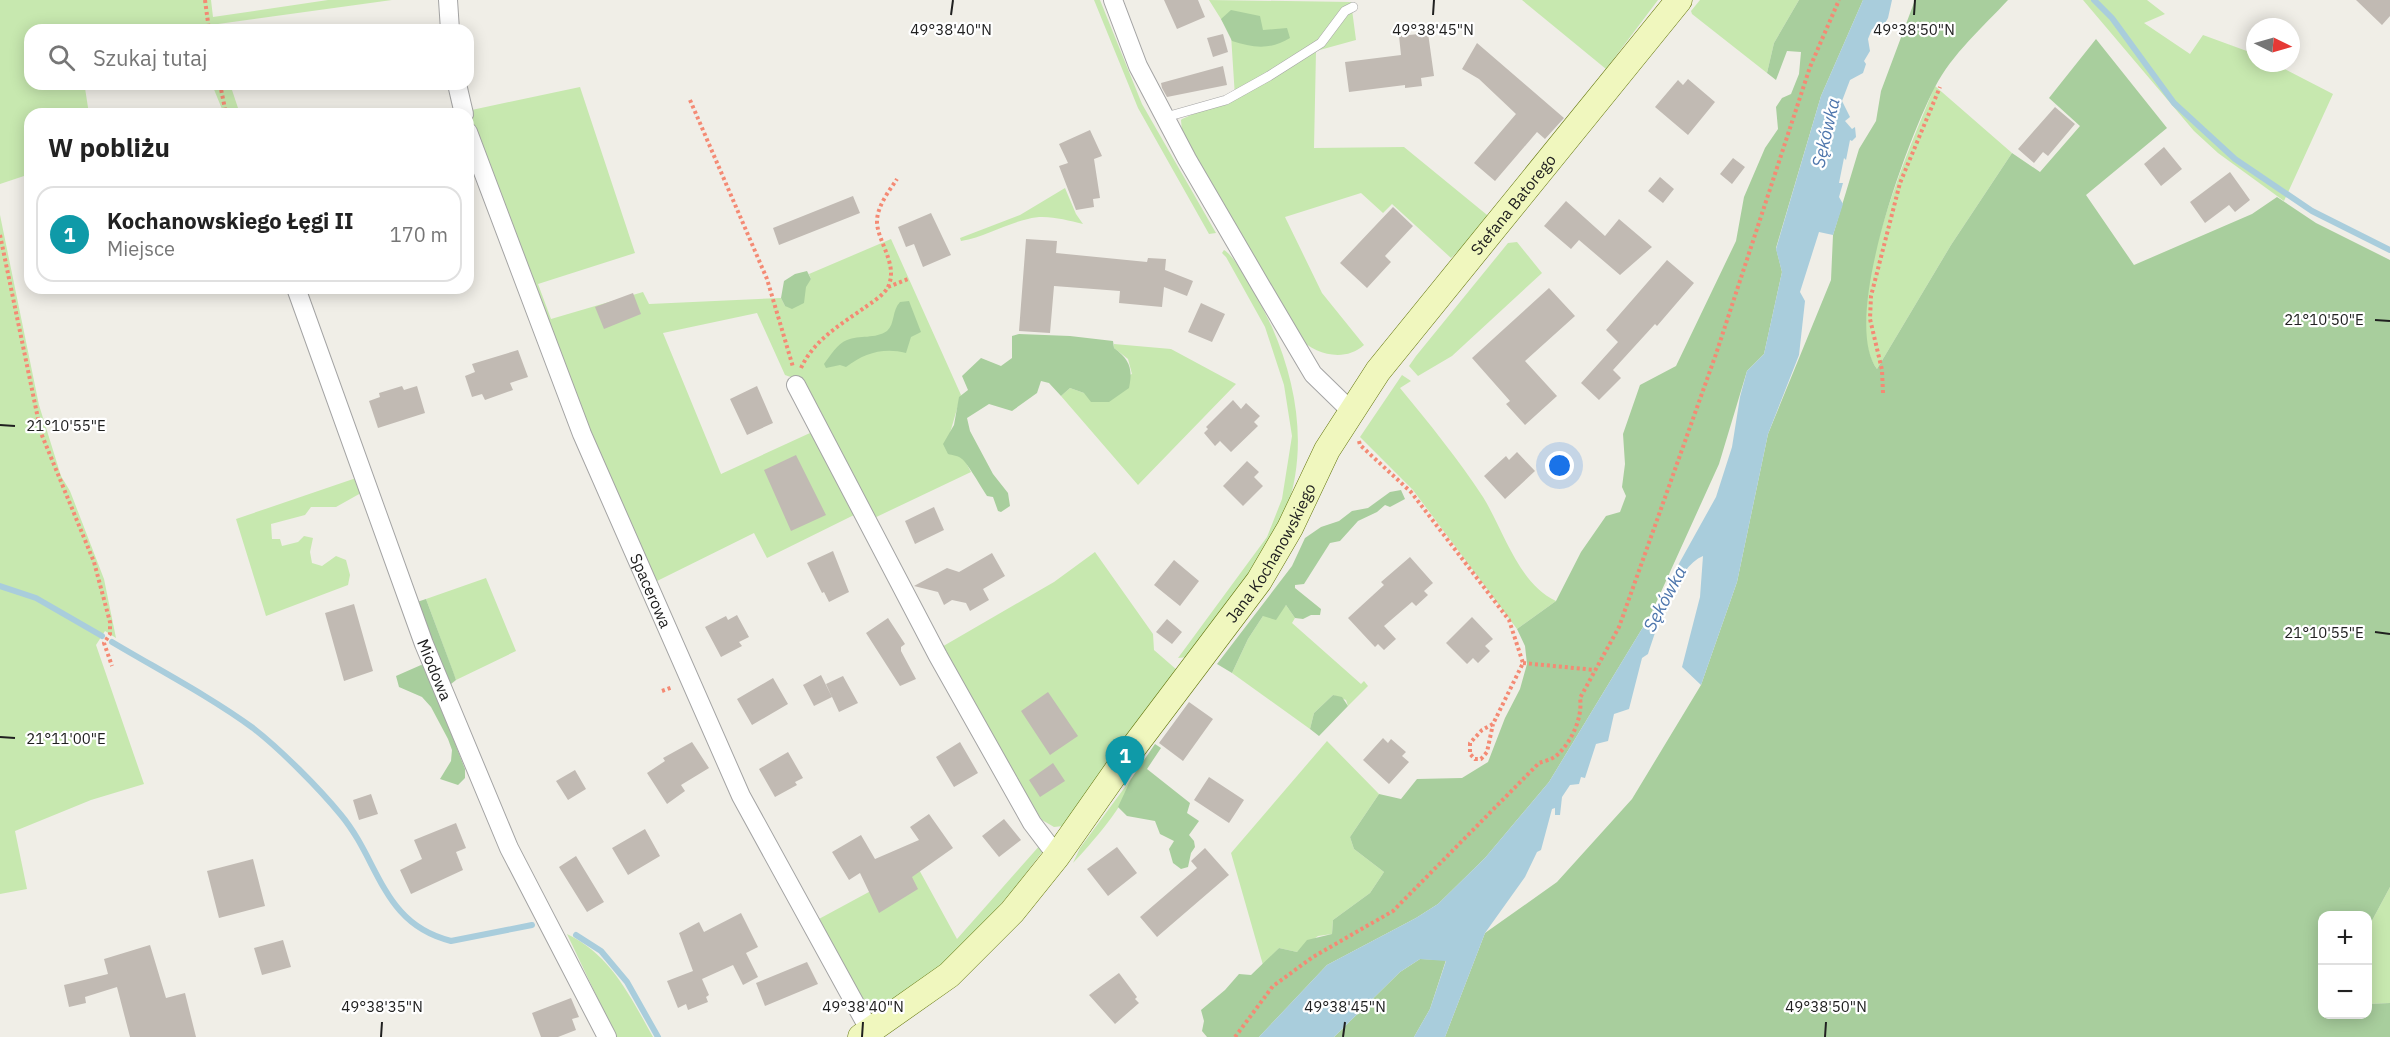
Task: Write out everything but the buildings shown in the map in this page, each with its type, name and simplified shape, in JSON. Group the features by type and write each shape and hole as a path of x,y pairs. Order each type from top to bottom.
{"street":[{"path":"448,0 450,24"},
{"path":"1113,0 1138,66 1312,374 1351,411"},
{"name":"Stefana Batorego","path":"1351,411 1400,341 1502,221 1679,0"},
{"path":"458,90 463,108"},
{"name":"Spacerowa","path":"474,148 582,434 741,796 865,1034"},
{"name":"Miodowa","path":"298,294 424,644 504,837 607,1037"},
{"path":"796,385 938,656 1032,823 1057,856"},
{"name":"Jana Kochanowskiego","path":"865,1034 950,975 1012,912 1057,856 1130,752 1259,581 1290,528 1327,450 1351,411"}],"lane":[{"path":"1166,117 1226,100 1269,76 1321,43 1345,11 1353,7"}],"path":[{"path":"205,0 208,24"},
{"path":"1235,1037 1273,986 1313,957 1393,911 1539,764 1557,756 1570,738 1582,710 1580,698 1619,627 1716,354 1810,67 1839,0"},
{"path":"1883,393 1882,370 1870,319 1871,296 1900,183 1940,87"},
{"path":"221,90 225,108"},
{"path":"690,100 767,279 792,356 796,385"},
{"path":"888,287 890,269 886,246 877,222 880,206 897,179"},
{"path":"0,235 41,434 94,562 110,622 110,634 104,643 111,666"},
{"path":"796,385 808,352 888,287 908,279"},
{"path":"1351,411 1360,445 1411,492 1509,620 1523,663 1493,724 1487,752 1480,759 1475,759 1470,754 1470,743 1482,730 1493,724"},
{"path":"1523,663 1595,670"}],"green space":[{"path":"0,0 211,0 213,17 328,0 392,0 218,24 24,24 24,90 85,90 88,108 24,108 24,176 0,184"},
{"path":"1094,0 1100,0 1142,104 1216,233 1209,234 1138,108"},
{"path":"1209,0 1351,2 1356,40 1316,51 1314,148 1404,147 1492,219 1451,258 1392,204 1383,213 1361,193 1285,217 1322,293 1364,345 1356,351 1339,355 1321,352 1299,338 1182,132 1181,120 1235,97 1231,35"},
{"path":"1522,0 1658,0 1606,69"},
{"path":"1700,0 1799,0 1774,43 1767,73 1692,14 1691,11"},
{"path":"1799,0 1863,0 1821,96 1776,248 1782,272 1764,354 1747,371 1719,464 1651,614 1549,782 1485,858 1438,904 1327,965 1259,1037 1207,1037 1202,1031 1204,1021 1201,1010 1225,990 1239,974 1251,975 1279,948 1297,952 1307,940 1332,934 1333,920 1370,893 1384,872 1354,849 1350,837 1379,794 1401,799 1417,779 1462,778 1488,762 1505,718 1520,689 1527,664 1525,646 1517,629 1556,601 1581,552 1606,516 1620,512 1626,496 1622,487 1625,464 1623,434 1640,385 1676,366 1736,241 1744,197 1765,148 1778,129 1776,107 1782,98 1791,94 1799,74 1801,52 1787,51 1776,80 1767,73 1774,43"},
{"path":"1915,0 2008,0 1950,63 1935,87 1909,146 1882,229 1872,272 1867,311 1868,345 1877,369 1951,245 2012,153 2040,172 2080,126 2049,98 2096,39 2167,128 2086,195 2134,265 2252,214 2277,197 2316,223 2390,260 2390,887 2372,921 2372,911 2318,911 2318,1019 2372,1019 2372,1004 2390,1003 2390,1037 1445,1037 1485,933 1557,882 1632,799 1701,685 1737,582 1768,434 1831,280 1833,235 1859,149 1876,121 1881,91"},
{"path":"2083,0 2147,0 2165,14 2144,23 2190,54 2203,35 2246,51 2246,72 2290,72 2333,94 2284,201 2218,153 2194,131"},
{"path":"1231,10 1260,16 1263,30 1287,28 1290,38 1276,45 1262,47 1232,41 1221,19"},
{"path":"1935,86 2012,153 1951,245 1877,369 1867,343 1865,310 1871,271 1895,187"},
{"path":"580,87 635,253 538,284 551,319 643,292 649,304 781,298 785,306 811,279 809,274 891,239 961,395 950,433 971,472 870,520 802,381 785,375 757,313 663,333 721,474 810,433 804,419 854,515 767,558 754,533 653,583 592,438 474,129 474,110"},
{"path":"214,90 232,90 238,108 222,108"},
{"path":"1065,188 1083,224 1042,217 1020,221 961,241 960,238 1020,215"},
{"path":"0,215 39,405 61,476 70,491 104,579 116,638 105,631 96,645 144,784 91,800 15,831 27,889 0,894"},
{"path":"1517,242 1542,273 1452,356 1418,376 1409,366 1416,356 1508,243"},
{"path":"1224,250 1237,263 1251,286 1272,327 1282,353 1295,406 1298,433 1297,460 1293,486 1285,513 1271,544 1188,657 1178,658 1267,537 1282,499 1292,436 1284,385 1265,327 1222,253"},
{"path":"807,271 811,279 806,287 804,303 792,309 785,306 781,298 784,281 795,274"},
{"path":"909,301 921,332 911,337 906,353 882,351 860,358 846,367 840,365 826,368 824,364 840,344 847,340 878,335 887,331 897,305 900,302"},
{"path":"1019,334 1113,341 1114,348 1129,365 1130,381 1129,388 1109,402 1091,402 1084,393 1070,388 1061,396 1049,383 1041,381 1037,393 1012,411 989,404 967,418 970,431 993,474 1008,493 1010,506 1001,512 998,511 993,497 987,496 964,461 948,454 943,444 954,425 959,397 968,390 962,376 981,358 1001,366 1012,358 1012,336"},
{"path":"1114,344 1171,349 1236,384 1138,485 1061,396 1070,388 1084,393 1132,374 1128,359 1114,348"},
{"path":"1402,375 1411,381 1400,388 1443,441 1483,497 1522,569 1543,593 1556,601 1517,629 1413,490 1360,437"},
{"path":"362,476 361,493 336,507 311,507 305,515 271,524 272,539 280,539 282,546 298,542 304,536 313,538 310,552 312,563 322,566 336,556 346,560 350,575 348,585 266,616 236,519"},
{"path":"1401,490 1405,499 1390,507 1385,505 1377,512 1358,521 1340,541 1330,543 1304,584 1295,585 1295,588 1321,609 1320,615 1311,615 1303,619 1295,618 1286,605 1276,620 1263,616 1248,639 1232,673 1217,664 1292,566 1305,538 1321,527 1339,521 1352,511 1368,508 1390,492"},
{"path":"1095,552 1153,634 1154,650 1177,670 1063,826 1054,827 1042,820 1006,764 940,648 1054,582"},
{"path":"486,578 516,651 456,680 426,599"},
{"path":"426,599 456,680 451,684 445,681 417,602"},
{"path":"1286,605 1295,618 1292,623 1361,684 1364,681 1368,686 1348,706 1346,700 1333,695 1314,713 1310,729 1232,673 1248,639 1263,616 1280,611"},
{"path":"421,665 425,666 465,769 465,778 458,785 440,779 451,761 452,750 431,707 422,697 399,687 396,676"},
{"path":"1333,695 1342,697 1348,706 1319,736 1310,729 1314,713"},
{"path":"1327,741 1379,794 1350,837 1354,849 1384,872 1370,893 1333,920 1332,934 1318,936 1297,952 1279,948 1263,965 1231,853"},
{"path":"1155,744 1161,748 1147,769 1190,803 1187,813 1199,821 1189,835 1195,847 1188,867 1181,869 1173,863 1169,849 1174,841 1160,834 1155,821 1127,816 1118,807 1131,779"},
{"path":"1131,779 1129,789 1116,811 1073,863 1080,848"},
{"path":"1041,844 1042,852 969,940 903,994 878,1009 866,1007 817,920 917,866 957,939"},
{"path":"2390,887 2390,1003 2372,1004 2372,921"},
{"path":"567,934 596,953 618,978 653,1037 616,1037"},
{"path":"1420,959 1446,960 1430,1009 1414,1037 1334,1037 1400,972"}],"water":[{"name":"Sękówka","path":"1863,0 1892,0 1888,18 1878,35 1879,28 1872,29 1868,39 1870,51 1864,61 1866,64 1863,73 1850,80 1842,101 1850,117 1845,121 1852,129 1855,127 1856,137 1850,140 1839,183 1843,183 1839,197 1843,204 1833,235 1819,232 1800,292 1805,301 1799,355 1768,434 1737,582 1701,685 1682,667 1700,597 1703,556 1693,562 1684,572 1669,599 1648,654 1642,658 1629,709 1614,714 1608,741 1596,744 1585,778 1581,777 1579,784 1570,785 1562,797 1560,815 1555,815 1555,808 1552,809 1541,850 1537,852 1525,877 1485,933 1445,1037 1414,1037 1430,1009 1446,961 1420,959 1400,972 1334,1037 1259,1037 1327,965 1438,904 1485,858 1549,782 1651,614 1716,497 1732,447 1740,397 1747,371 1764,354 1782,272 1776,249 1821,96"}],"waterway":[{"path":"2094,0 2112,18 2174,103 2235,159 2312,211 2390,250"},
{"path":"0,586 36,598 102,636"},
{"path":"112,642 236,716 287,758 341,815 354,833 396,906 410,921 428,933 451,941 532,925"},
{"path":"576,935 601,951 627,982 658,1037"}],"place":[{"name":"Kochanowskiego Łęgi II","path":"1125,786"}]}
